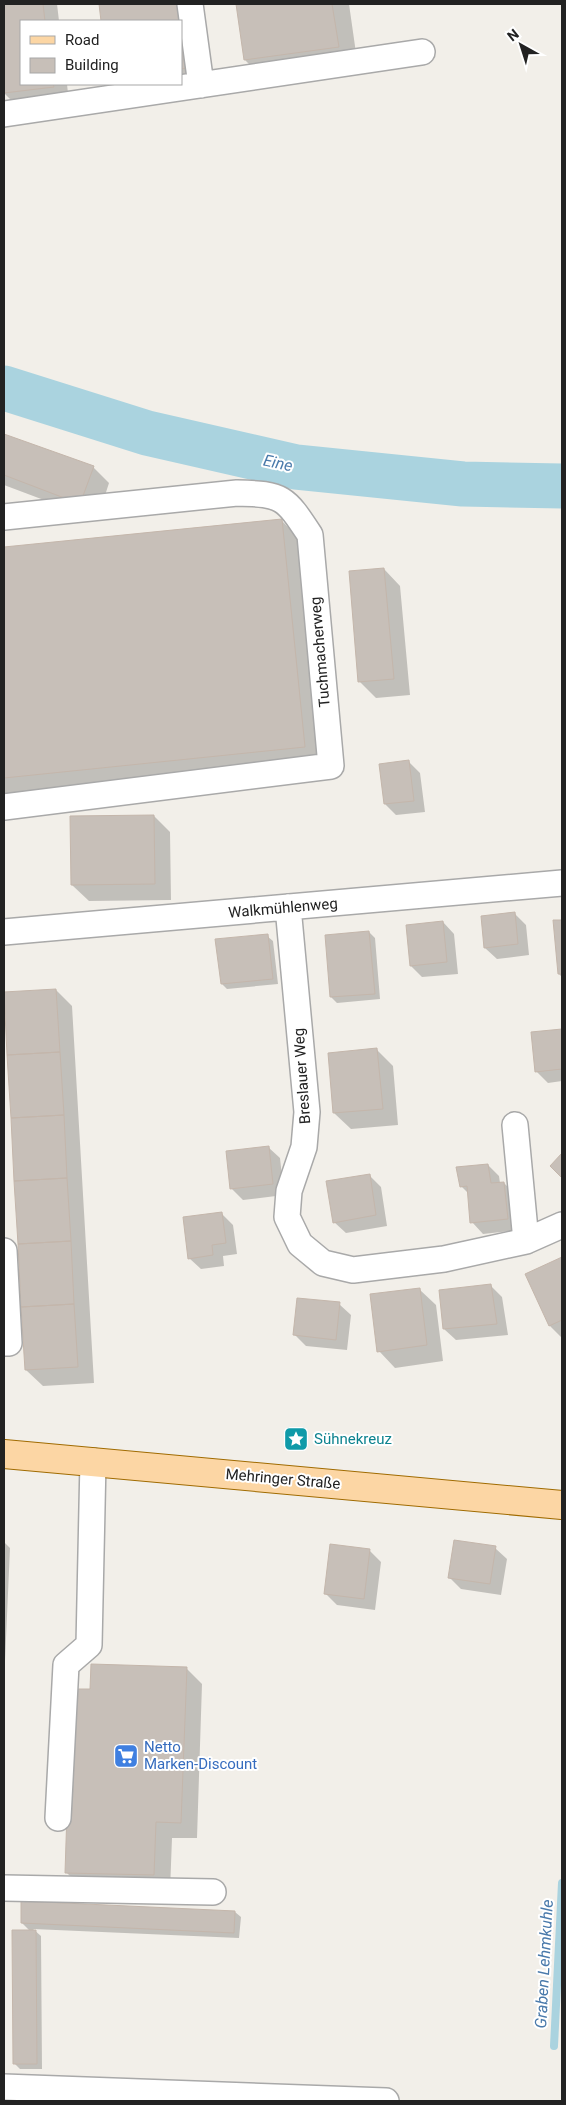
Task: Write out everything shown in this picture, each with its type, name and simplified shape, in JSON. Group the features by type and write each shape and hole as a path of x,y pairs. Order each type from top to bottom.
{"main road":[{"name":"Mehringer Straße","path":"4,1454 562,1505"}],"street":[{"path":"190,4 202,85"},
{"path":"4,114 422,52"},
{"name":"Tuchmacherweg","path":"4,517 237,493 268,494 290,505 310,535 331,766 4,807"},
{"name":"Walkmühlenweg","path":"4,932 562,883"},
{"name":"Breslauer Weg","path":"288,907 307,1112 304,1147 290,1191 287,1218 300,1244 323,1263 353,1270 444,1259 526,1241 562,1225"},
{"path":"516,1125 526,1241"},
{"path":"4,1251 9,1343 4,1343"},
{"path":"58,1818 66,1665 89,1645 94,1461"},
{"path":"4,1888 213,1892"},
{"path":"4,2087 386,2101"}],"building":[{"path":"4,4 43,4 45,20 20,20 20,85 53,85 54,87 4,93"},
{"path":"99,4 184,4 193,67 182,69 182,20 101,20"},
{"path":"236,4 332,4 339,47 244,60"},
{"path":"4,434 94,466 80,504 4,475"},
{"path":"282,519 305,747 4,778 4,547"},
{"path":"384,568 394,679 358,682 349,571"},
{"path":"409,760 414,801 384,804 379,764"},
{"path":"154,815 155,884 71,885 70,816"},
{"path":"515,912 518,944 484,948 481,916"},
{"path":"553,920 562,920 562,974 558,974"},
{"path":"443,921 447,962 410,966 406,925"},
{"path":"369,931 375,994 330,997 325,935"},
{"path":"268,934 273,979 221,984 215,939"},
{"path":"56,989 60,1052 7,1055 4,992"},
{"path":"562,1029 562,1069 535,1072 531,1032"},
{"path":"377,1048 383,1109 333,1113 328,1053"},
{"path":"60,1052 64,1115 11,1118 7,1055"},
{"path":"64,1115 67,1178 14,1181 11,1118"},
{"path":"269,1146 273,1184 230,1189 226,1151"},
{"path":"562,1153 562,1178 550,1166"},
{"path":"488,1164 491,1183 504,1182 508,1219 470,1223 467,1186 460,1187 456,1167"},
{"path":"370,1174 376,1215 333,1223 326,1181"},
{"path":"67,1178 71,1241 18,1244 14,1181"},
{"path":"222,1212 226,1243 212,1245 213,1255 188,1259 183,1217"},
{"path":"71,1241 74,1304 21,1307 18,1244"},
{"path":"562,1257 562,1320 549,1326 525,1274"},
{"path":"491,1284 497,1324 443,1329 439,1290"},
{"path":"420,1288 427,1345 377,1352 370,1294"},
{"path":"297,1298 340,1302 336,1340 293,1335"},
{"path":"74,1304 78,1367 25,1370 21,1307"},
{"path":"454,1540 496,1546 490,1584 448,1578"},
{"path":"330,1544 370,1549 364,1599 324,1594"},
{"name":"Netto Marken-Discount","path":"91,1664 187,1667 181,1823 156,1822 154,1875 65,1873 71,1689 90,1689"},
{"path":"21,1901 235,1911 234,1933 21,1923"},
{"path":"12,1930 36,1930 37,2064 13,2064"}],"waterway":[{"name":"Eine","path":"4,388 147,433 296,467 463,484 562,486"},
{"name":"Graben Lehmkuhle","path":"554,2046 562,1883"}],"place":[{"name":"Sühnekreuz","path":"296,1439"},
{"name":"Netto Marken-Discount","path":"126,1756"}]}
